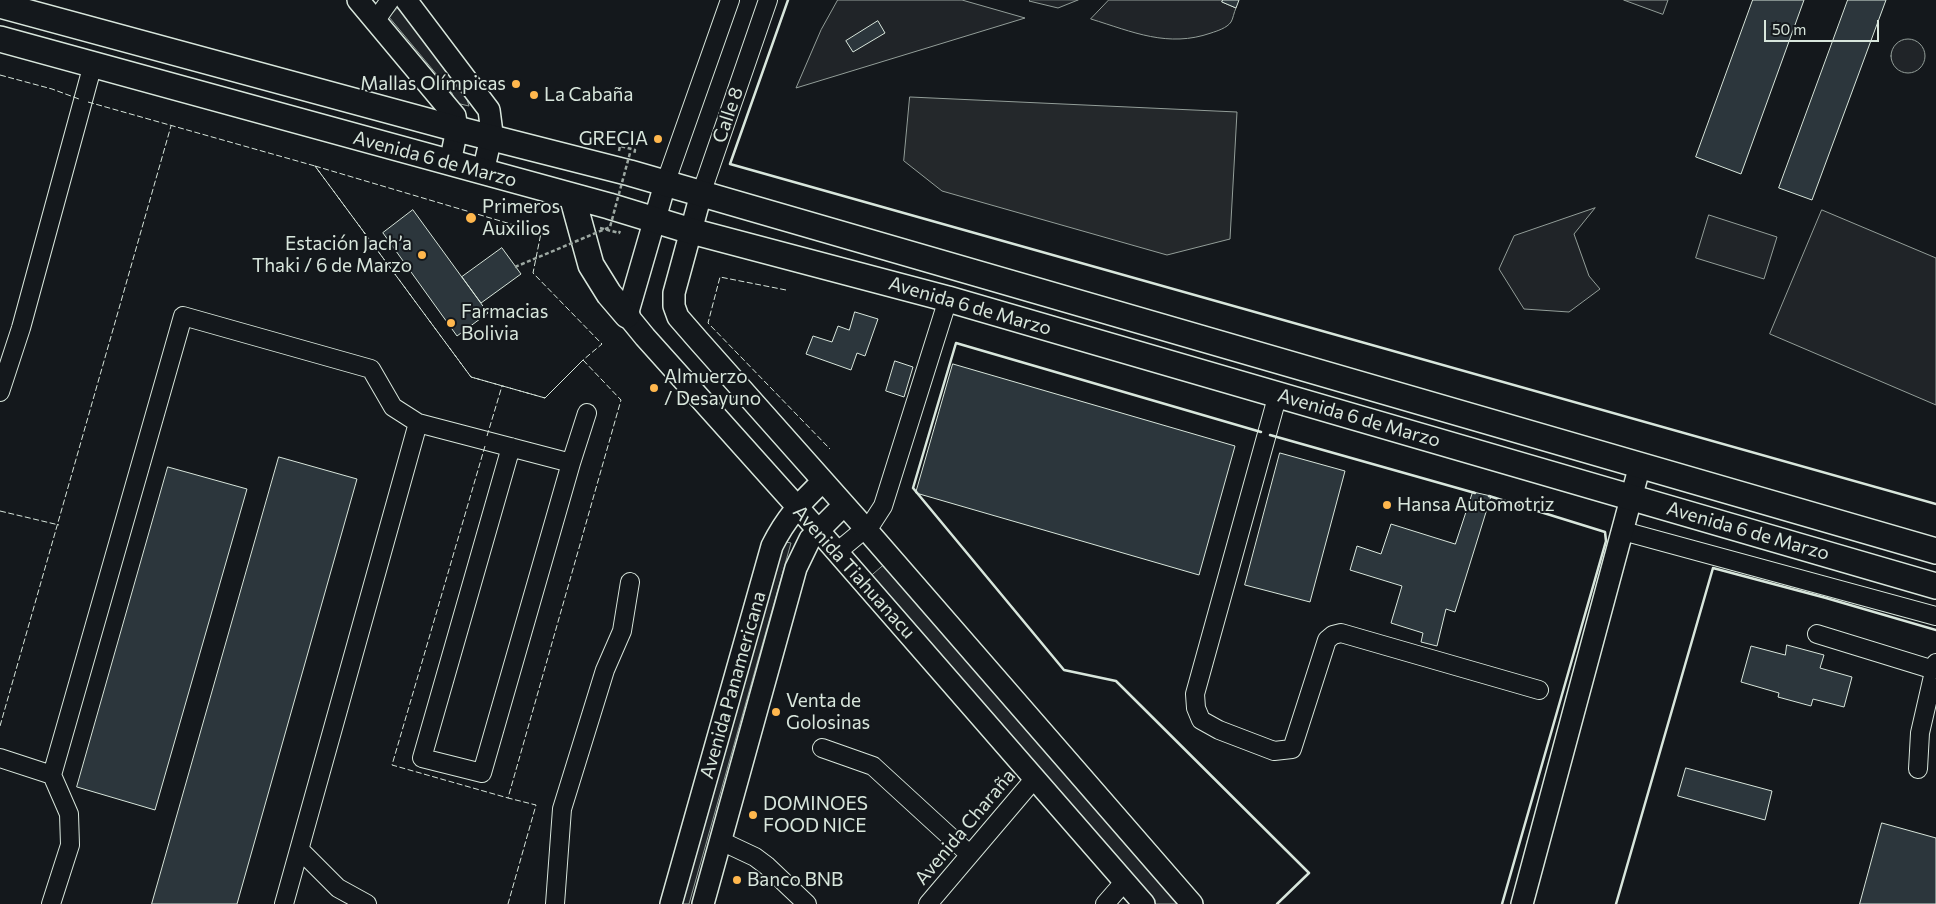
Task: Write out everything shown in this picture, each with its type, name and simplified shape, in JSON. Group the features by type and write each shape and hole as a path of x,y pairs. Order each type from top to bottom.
{"highway":[{"name":"Avenida 6 de Marzo","path":"0,6 701,194 1936,551"},
{"name":"Avenida 6 de Marzo","path":"0,39 572,196 691,231 948,298 1936,586"},
{"path":"572,196 591,265 609,294 627,315"}],"main road":[{"path":"358,0 455,116 457,129 450,164"},
{"path":"406,0 489,110 492,121 492,138 483,172"},
{"name":"Calle 8","path":"653,220 665,184"},
{"name":"Calle 8","path":"691,231 701,194"},
{"path":"627,315 653,220"},
{"name":"Avenida Tiahuanacu","path":"691,231 674,293 674,306 678,317 722,369 844,504 1192,904"},
{"name":"Avenida Tiahuanacu","path":"627,315 818,530 1144,904"},
{"path":"1522,904 1640,465"},
{"name":"Avenida Panamericana","path":"671,904 772,546 782,526 796,507 823,481"},
{"name":"Avenida Panamericana","path":"703,904 796,568 802,553 818,530 844,504"}],"street":[{"path":"376,20 390,0"},
{"name":"Calle 8","path":"665,184 730,0"},
{"name":"Calle 8","path":"701,194 768,0"},
{"path":"0,392 21,328 92,64"},
{"path":"837,552 872,523 884,506 948,298"},
{"path":"52,904 70,845 69,814 52,775 183,316 371,369 393,408 418,423 571,464"},
{"path":"1278,394 1195,694 1196,708 1201,720 1219,730 1274,751 1292,748 1326,640 1333,635 1341,633 1539,690"},
{"path":"511,447 422,758 482,773 571,464 588,413"},
{"path":"284,904 418,423"},
{"path":"1623,531 1936,616"},
{"path":"555,904 562,808 605,670 622,632 630,582"},
{"path":"1817,634 1935,667 1920,733 1918,768"},
{"path":"822,748 873,766 970,854"},
{"path":"0,758 52,775"},
{"name":"Avenida Charaña","path":"928,904 1035,778"},
{"path":"721,841 755,857 807,904"},
{"path":"300,850 338,888 367,904"},
{"path":"1105,904 1125,881"}],"path":[{"path":"515,267 610,227 630,153"},
{"path":"603,229 619,233 620,229"}],"shaded area":[{"path":"838,0 962,0 1025,18 796,88 821,30"},
{"path":"1030,0 1078,0 1058,8 1029,1"},
{"path":"1109,0 1223,0 1222,2 1236,8 1231,22 1222,29 1195,37 1165,39 1136,33 1091,19"},
{"path":"1624,0 1668,0 1663,14"},
{"path":"400,6 465,93 469,106 456,103 452,93 389,17"},
{"path":"1908,39 1915,40 1920,44 1924,49 1924,63 1920,68 1915,72 1908,73 1901,72 1896,68 1892,63 1891,56 1892,49 1896,44 1901,40"},
{"path":"910,97 1237,112 1230,239 1167,255 942,191 904,161"},
{"path":"1595,208 1574,234 1589,276 1600,289 1569,312 1524,309 1499,269 1514,236"},
{"path":"1822,210 1936,258 1936,405 1770,334"},
{"path":"1709,215 1777,237 1764,279 1696,258"},
{"path":"781,541 791,543 689,904 679,904"},
{"path":"884,565 1179,904 1155,904 870,577"}],"building":[{"path":"1223,0 1239,0 1236,8 1222,2"},
{"path":"1753,0 1804,0 1741,174 1696,157"},
{"path":"1848,0 1886,0 1812,200 1779,188"},
{"path":"878,21 885,33 853,52 846,41"},
{"name":"Estación Jach’a Thaki / 6 de Marzo","path":"413,210 488,313 457,336 383,233"},
{"path":"502,248 521,274 481,303 462,277"},
{"path":"855,312 878,319 865,356 857,353 851,370 806,354 813,336 832,342 838,326 849,330"},
{"path":"895,361 913,367 904,397 886,391"},
{"path":"953,364 1235,446 1199,575 916,493"},
{"path":"1280,453 1345,471 1310,602 1245,585"},
{"path":"279,457 357,479 237,904 152,904"},
{"path":"168,467 247,489 155,810 77,787"},
{"path":"1473,492 1491,496 1455,612 1446,609 1437,646 1421,642 1423,633 1391,623 1402,586 1350,570 1357,546 1381,554 1391,524 1455,544"},
{"path":"1787,645 1824,655 1820,668 1852,677 1844,707 1813,699 1811,706 1778,697 1779,693 1741,682 1751,646 1785,655"},
{"path":"1686,768 1772,791 1765,820 1678,796"},
{"path":"1882,823 1936,838 1936,904 1860,904"}],"fence":[{"path":"0,75 52,89 79,99"},
{"path":"88,102 315,166 471,377 545,398 583,360 621,400 508,798 536,805 508,904"},
{"path":"0,726 171,126"},
{"path":"315,166 541,233 533,273 602,344 545,398 471,377 315,166"},
{"path":"786,290 720,277 708,323 830,449"},
{"path":"487,436 502,386"},
{"path":"485,446 392,765 508,798"},
{"path":"0,511 59,525"}],"wall":[{"path":"788,0 730,164 1936,504"},
{"path":"1261,432 956,343 913,488 1064,670 1116,681 1309,873 1277,904"},
{"path":"1270,435 1475,493"},
{"path":"1489,496 1605,532 1606,541 1502,904"},
{"path":"1616,904 1713,568 1936,630"}],"place":[{"name":"Mallas Olímpicas","path":"516,84"},
{"name":"La Cabaña","path":"534,95"},
{"name":"GRECIA","path":"658,139"},
{"name":"Primeros Auxilios","path":"471,218"},
{"name":"Estación Jach’a Thaki / 6 de Marzo","path":"422,255"},
{"name":"Farmacias Bolivia","path":"451,323"},
{"name":"Almuerzo / Desayuno","path":"654,388"},
{"name":"Hansa Automotriz","path":"1387,505"},
{"name":"Venta de Golosinas","path":"776,712"},
{"name":"DOMINOES FOOD NICE","path":"753,815"},
{"name":"Banco BNB","path":"737,880"}]}
